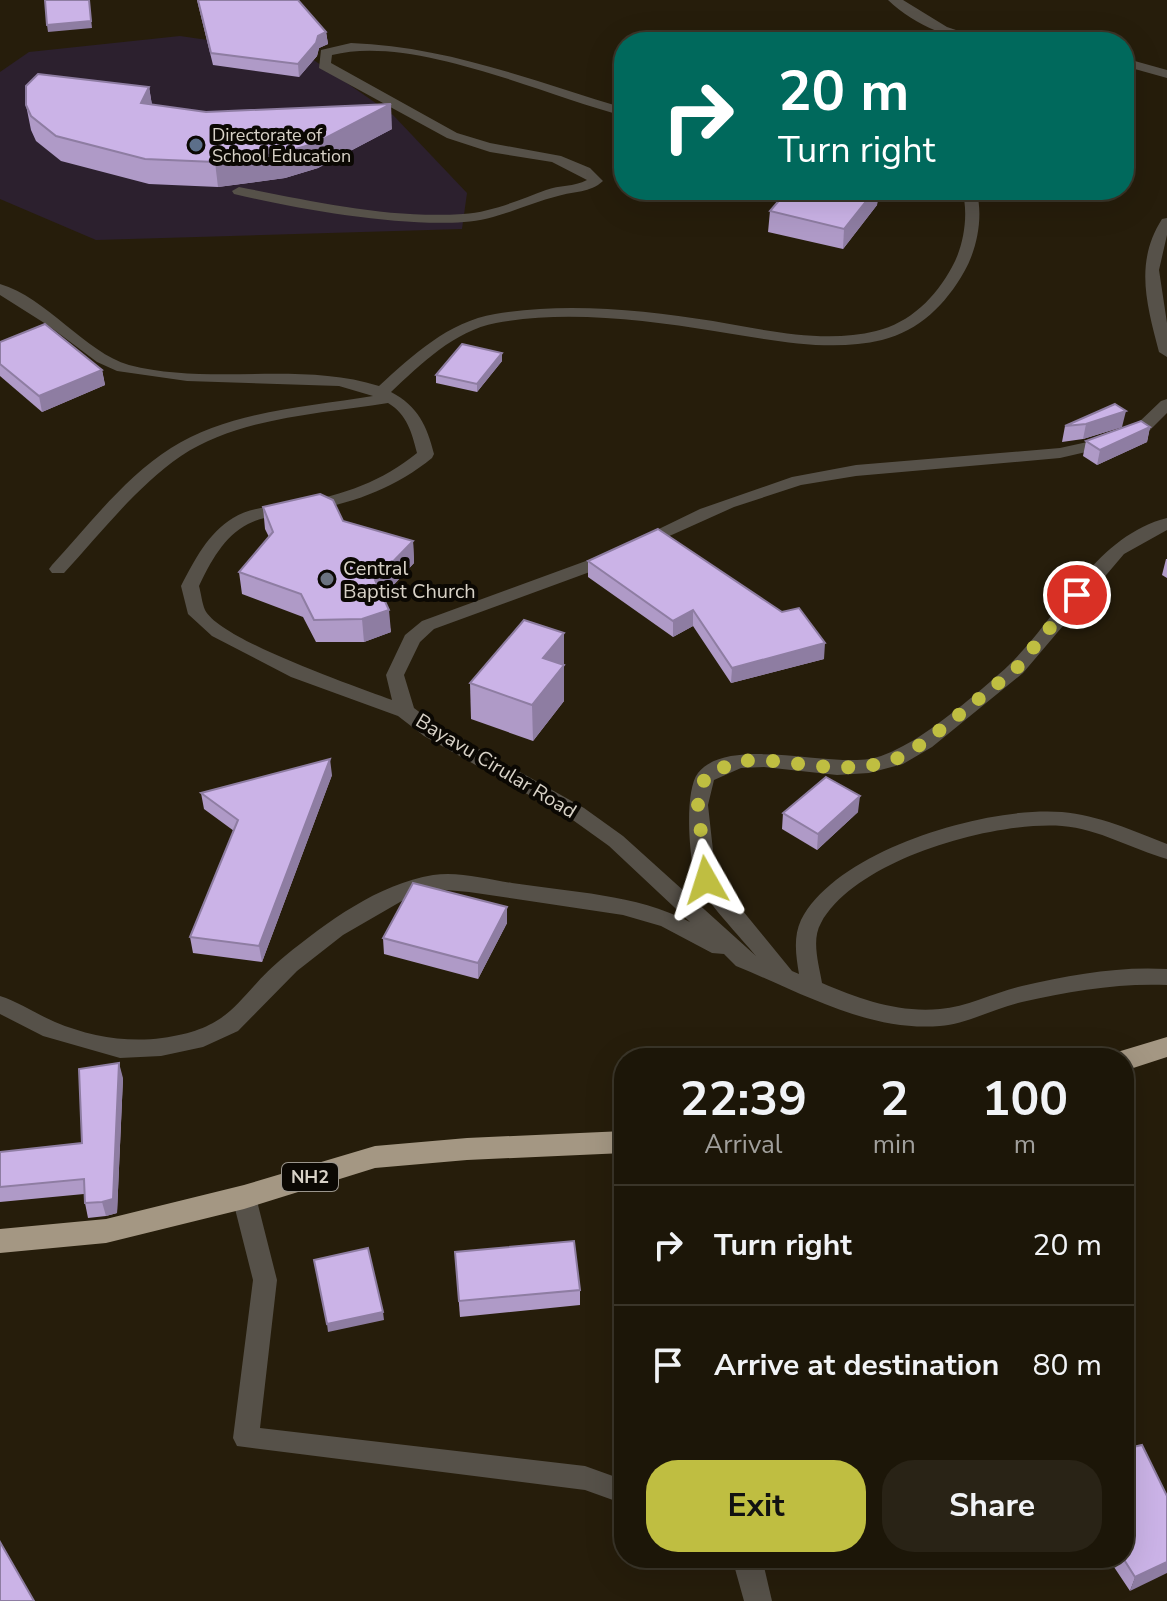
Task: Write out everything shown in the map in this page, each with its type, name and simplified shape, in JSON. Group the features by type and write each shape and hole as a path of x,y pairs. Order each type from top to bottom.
{"highway":[{"path":"1134,1057 1167,1047"},
{"name":"NH2","path":"0,1241 106,1231 244,1197 375,1157 614,1142"}],"street":[{"path":"894,0 950,32"},
{"path":"239,191 383,214 465,218 516,207 554,192 585,187 596,181 587,170 554,159 476,144 442,133 387,98 324,65 326,53 338,47 358,45 467,63 614,109"},
{"path":"1134,65 1167,74"},
{"path":"58,569 127,494 177,451 229,427 386,395 432,347 468,327 493,318 549,315 638,318 684,321 751,333 846,340 902,328 951,285 967,253 974,200"},
{"path":"1167,222 1150,253 1154,302 1167,352"},
{"path":"0,289 37,311 102,360 119,367 206,378 352,382 386,395 405,409 425,433 426,454 410,469 367,493 242,520 223,534 203,559 190,586 197,614 219,632 298,673 405,711"},
{"name":"Bayavu Cirular Road","path":"744,960 616,841 577,813 431,731 405,711 395,675 412,639 428,625 599,564 715,506 771,487 824,474 1002,461 1081,449 1115,440 1142,426 1162,413 1167,404"},
{"path":"785,976 706,880 698,805 700,788 707,775 738,761 764,760 837,768 869,766 896,759 925,742 1016,669 1118,550 1167,523"},
{"path":"812,988 806,950 810,923 824,902 851,878 922,845 1015,822 1059,819 1088,823 1167,852"},
{"name":"Bayavu Cirular Road","path":"0,1004 51,1030 120,1049 161,1047 203,1038 230,1025 289,965 335,929 400,892 435,882 469,884 623,907 668,920 744,960 857,1007 897,1017 942,1018 1021,994 1126,975 1167,977"},
{"path":"244,1197 265,1280 246,1438 585,1478 614,1488"},
{"path":"751,1568 758,1601"}],"shaded area":[{"path":"180,36 305,54 393,115 467,193 462,229 96,240 0,199 0,72 29,52"}],"building":[{"path":"45,0 89,0 91,21 47,25"},
{"path":"198,0 298,0 326,32 318,36 316,43 298,64 211,53"},
{"path":"38,74 149,87 141,103 206,112 391,104 316,143 282,153 215,162 145,159 56,136 31,116 26,105 26,86"},
{"path":"779,200 867,200 844,229 770,211"},
{"path":"45,324 102,370 39,396 0,364 0,342"},
{"path":"462,344 502,353 477,384 436,375"},
{"path":"1115,404 1126,411 1086,424 1065,426"},
{"path":"1141,421 1150,427 1100,450 1086,441"},
{"name":"Central Baptist Church","path":"320,494 333,500 343,521 413,541 375,580 389,610 362,619 314,620 301,594 239,572 273,532 263,507"},
{"path":"658,529 782,612 799,608 825,643 732,668 693,610 673,621 588,561"},
{"path":"524,620 564,633 543,658 564,665 532,705 470,683"},
{"path":"330,759 259,946 190,937 238,820 201,793"},
{"path":"826,777 860,796 818,834 783,813"},
{"path":"413,883 507,907 478,963 383,938"},
{"path":"119,1063 113,1199 85,1203 84,1179 0,1187 0,1152 82,1143 79,1069"},
{"path":"574,1241 580,1290 459,1301 455,1252"},
{"path":"368,1248 383,1312 327,1324 314,1260"},
{"path":"1142,1445 1167,1496 1167,1562 1135,1577 1129,1568 1134,1568 1134,1447"},
{"path":"0,1542 34,1601 0,1601"}],"place":[{"name":"Directorate of School Education","path":"196,145"},
{"name":"Central Baptist Church","path":"327,579"}],"route":[{"path":"706,880 702,868 703,828 698,805 700,788 707,775 738,761 764,760 837,768 869,766 896,759 925,742 1016,669 1077,595"}]}
